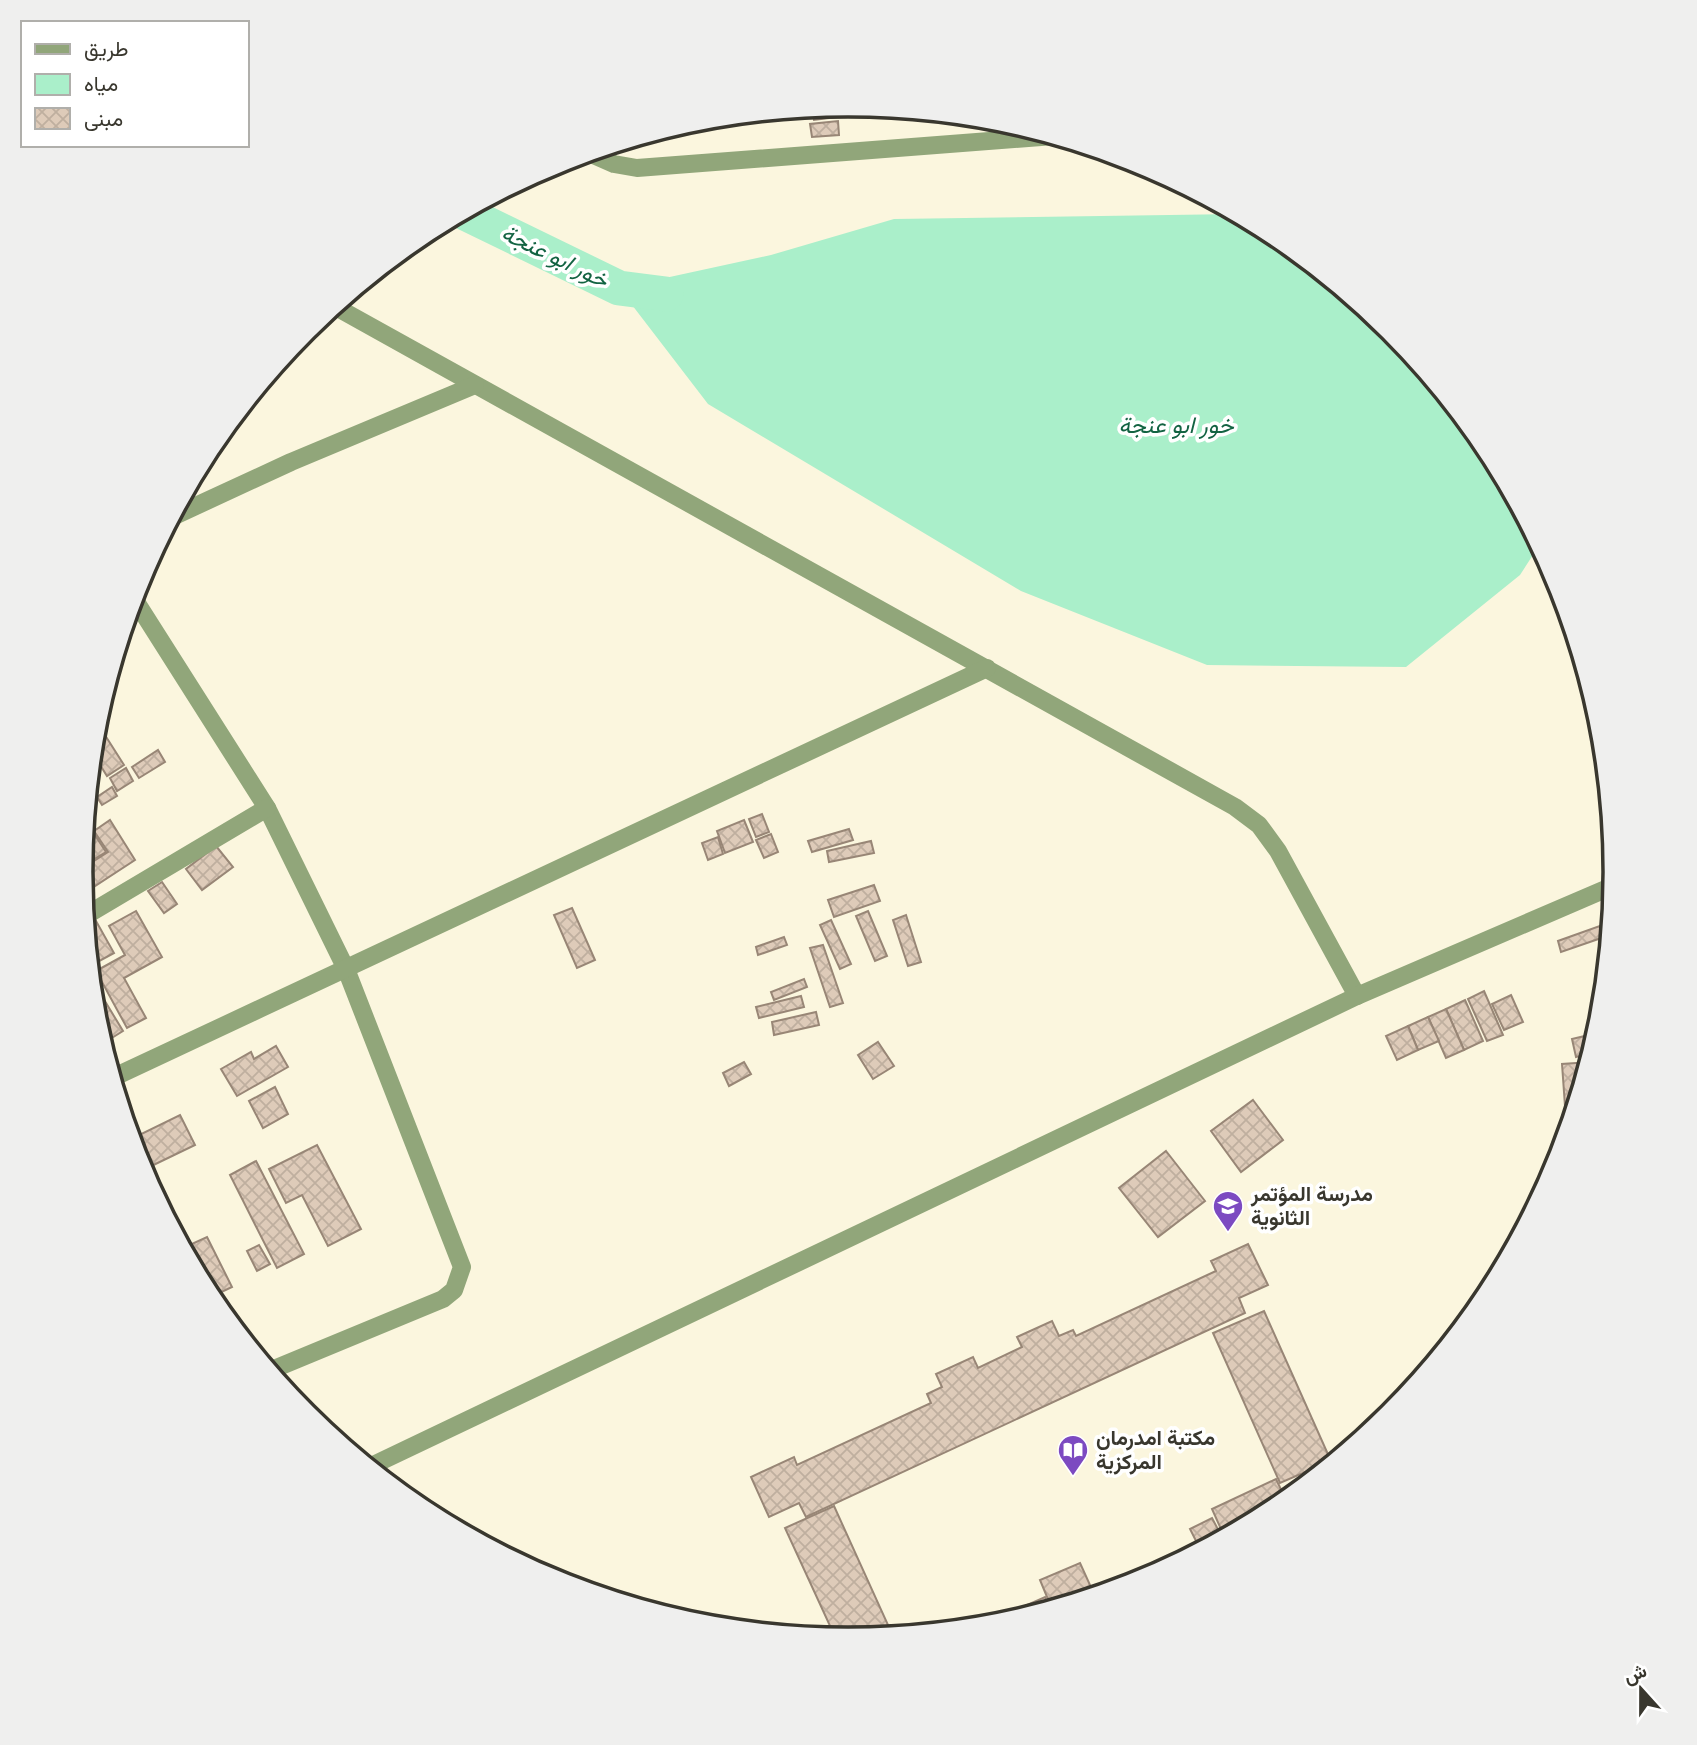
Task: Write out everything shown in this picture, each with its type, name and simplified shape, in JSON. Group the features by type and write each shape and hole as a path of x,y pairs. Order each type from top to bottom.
{"street":[{"path":"602,158 614,164 637,168 1025,138"},
{"path":"343,311 1213,793 1259,825 1278,850 1357,996"},
{"path":"186,511 291,462 475,385"},
{"path":"141,609 267,808 346,969 462,1267 454,1290 443,1299 277,1368"},
{"path":"121,1074 987,668"},
{"path":"94,911 267,808"},
{"path":"377,1463 1357,996 1604,890"}],"water":[{"name":"خور ابو عنجة","path":"1219,214 1309,273 1347,304 1417,374 1477,453 1503,495 1534,554 1520,575 1406,667 1207,665 1021,591 708,404 619,288 771,255 894,219"}],"building":[{"path":"838,121 839,135 812,137 810,124"},
{"path":"105,736 124,765 107,776 100,765"},
{"path":"158,750 165,762 139,778 132,767"},
{"path":"126,768 133,781 117,791 110,778"},
{"path":"112,787 117,796 102,805 97,797"},
{"path":"762,814 769,832 756,837 749,819"},
{"path":"110,820 135,860 95,886 93,861 108,852 94,831"},
{"path":"744,820 753,842 725,853 717,831"},
{"path":"849,829 853,840 812,852 808,841"},
{"path":"94,833 106,852 93,860"},
{"path":"771,834 778,852 764,858 756,840"},
{"path":"718,837 723,854 708,860 702,843"},
{"path":"871,841 874,853 829,862 827,851"},
{"path":"216,846 233,867 202,890 186,869"},
{"path":"162,882 177,904 164,913 148,891"},
{"path":"874,885 880,901 834,917 828,900"},
{"path":"572,908 595,960 577,968 554,915"},
{"path":"136,911 162,957 124,978 146,1018 127,1028 100,979 99,969 125,955 109,926"},
{"path":"868,911 887,956 875,961 856,916"},
{"path":"906,915 921,962 908,966 893,920"},
{"path":"831,920 851,964 840,969 820,925"},
{"path":"96,921 114,953 98,962"},
{"path":"1603,925 1601,938 1561,952 1558,941"},
{"path":"784,937 787,945 758,955 756,947"},
{"path":"823,945 843,1003 830,1007 810,948"},
{"path":"804,979 807,987 774,1000 771,992"},
{"path":"1484,991 1503,1035 1487,1041 1468,999"},
{"path":"1511,995 1523,1022 1504,1030 1492,1004"},
{"path":"801,996 804,1007 759,1018 756,1007"},
{"path":"104,999 123,1031 112,1038"},
{"path":"1465,1000 1483,1041 1464,1050 1446,1009"},
{"path":"1446,1009 1464,1050 1446,1058 1428,1017"},
{"path":"816,1012 819,1025 774,1035 772,1022"},
{"path":"1428,1017 1439,1041 1418,1050 1408,1026"},
{"path":"1408,1026 1418,1050 1397,1060 1386,1036"},
{"path":"1586,1036 1581,1056 1576,1057 1572,1039"},
{"path":"878,1042 894,1066 873,1079 858,1055"},
{"path":"276,1046 288,1067 237,1096 221,1069 251,1052 254,1059"},
{"path":"744,1062 751,1074 729,1086 723,1073"},
{"path":"1579,1063 1565,1111 1562,1064"},
{"path":"275,1087 288,1114 263,1128 249,1101"},
{"path":"1253,1100 1283,1140 1241,1172 1211,1131"},
{"path":"180,1115 195,1145 152,1166 140,1135"},
{"path":"317,1145 361,1229 328,1246 302,1195 286,1203 269,1169"},
{"path":"1166,1151 1205,1201 1158,1237 1119,1188"},
{"path":"256,1161 304,1254 277,1268 230,1175"},
{"path":"207,1237 232,1287 220,1293 191,1244"},
{"path":"1248,1244 1268,1285 1239,1298 1245,1313 806,1517 799,1503 769,1517 751,1477 794,1457 797,1465 931,1403 927,1394 942,1387 936,1374 973,1357 978,1368 1022,1347 1017,1337 1052,1321 1059,1336 1073,1330 1076,1336 1216,1271 1211,1261"},
{"path":"259,1245 270,1264 257,1271 247,1251"},
{"path":"1264,1311 1329,1456 1313,1469 1280,1483 1213,1333"},
{"path":"1276,1479 1282,1491 1221,1530 1212,1509"},
{"path":"834,1506 889,1627 831,1628 785,1528"},
{"path":"1212,1518 1219,1531 1197,1543 1190,1529"},
{"path":"1080,1563 1091,1588 1049,1601 1040,1580"},
{"path":"1045,1597 1047,1601 1044,1602 1021,1608"}],"waterway":[{"name":"خور ابو عنجة","path":"473,217 619,288 666,294"}],"place":[{"name":"مدرسة المؤتمر الثانوية","path":"1228,1233"},
{"name":"مكتبة امدرمان المركزية","path":"1073,1477"}]}
